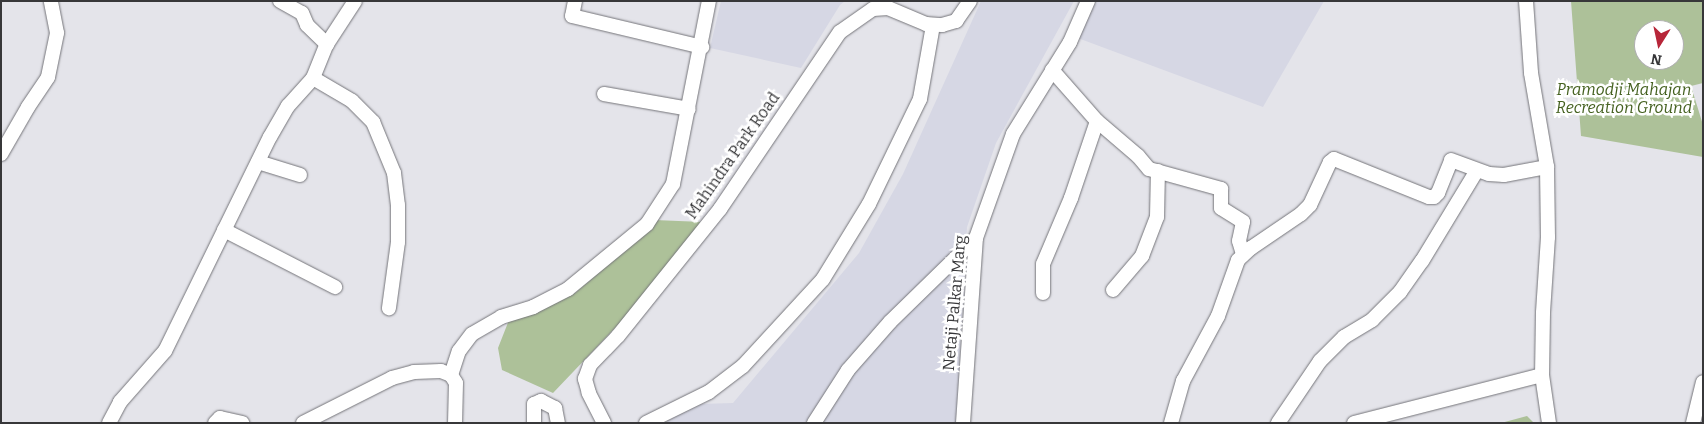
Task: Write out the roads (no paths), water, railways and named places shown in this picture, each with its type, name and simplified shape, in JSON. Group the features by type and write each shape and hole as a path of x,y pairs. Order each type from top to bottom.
{"street":[{"path":"4,146 48,77 57,33 51,1"},
{"path":"280,1 302,13 307,25 328,44"},
{"path":"109,423 120,402 165,351 258,162 288,106 314,78 328,44 355,1"},
{"path":"575,1 572,16 702,47"},
{"path":"451,375 459,351 472,334 501,317 533,307 568,289 646,224 673,184 702,47 708,1"},
{"path":"646,423 709,392 743,366 822,279 869,204 920,99 933,25 942,25 956,21 970,1"},
{"name":"Netaji Palkar Marg","path":"963,423 976,238 1013,134 1070,42 1088,1"},
{"path":"1526,1 1531,73 1547,167 1548,237 1543,313 1542,375 1549,423"},
{"name":"Mahindra Park Road","path":"604,423 589,393 585,379 590,365 618,336 720,209 840,32 873,9 881,8 888,8 926,24 933,25"},
{"path":"1052,70 1097,121 1138,156 1149,169 1221,189 1221,208 1243,222 1239,241 1243,254"},
{"path":"314,78 352,102 373,122 394,173 398,205 398,242 389,308"},
{"path":"604,94 689,109"},
{"path":"1043,292 1043,264 1070,198 1097,121"},
{"path":"1171,423 1183,381 1218,316 1238,260 1243,254 1301,214 1310,205 1330,162 1334,160 1429,197 1434,197 1438,193 1451,160 1476,172 1504,175 1547,167"},
{"path":"258,162 300,175"},
{"path":"1113,290 1142,256 1158,217 1158,171"},
{"path":"1278,423 1320,361 1344,337 1372,320 1400,292 1422,261 1476,172"},
{"path":"224,230 336,287"},
{"path":"814,423 848,370 890,322 976,238"},
{"path":"303,423 392,378 414,372 441,371 451,375 456,383 455,423"},
{"path":"1354,423 1542,375"},
{"path":"1693,423 1703,382"},
{"path":"534,423 534,404 541,400 555,408 558,423"},
{"path":"215,423 220,418 242,423"}],"park label":[{"name":"Pramodji Mahajan Recreation Ground","path":"1624,99"}]}
